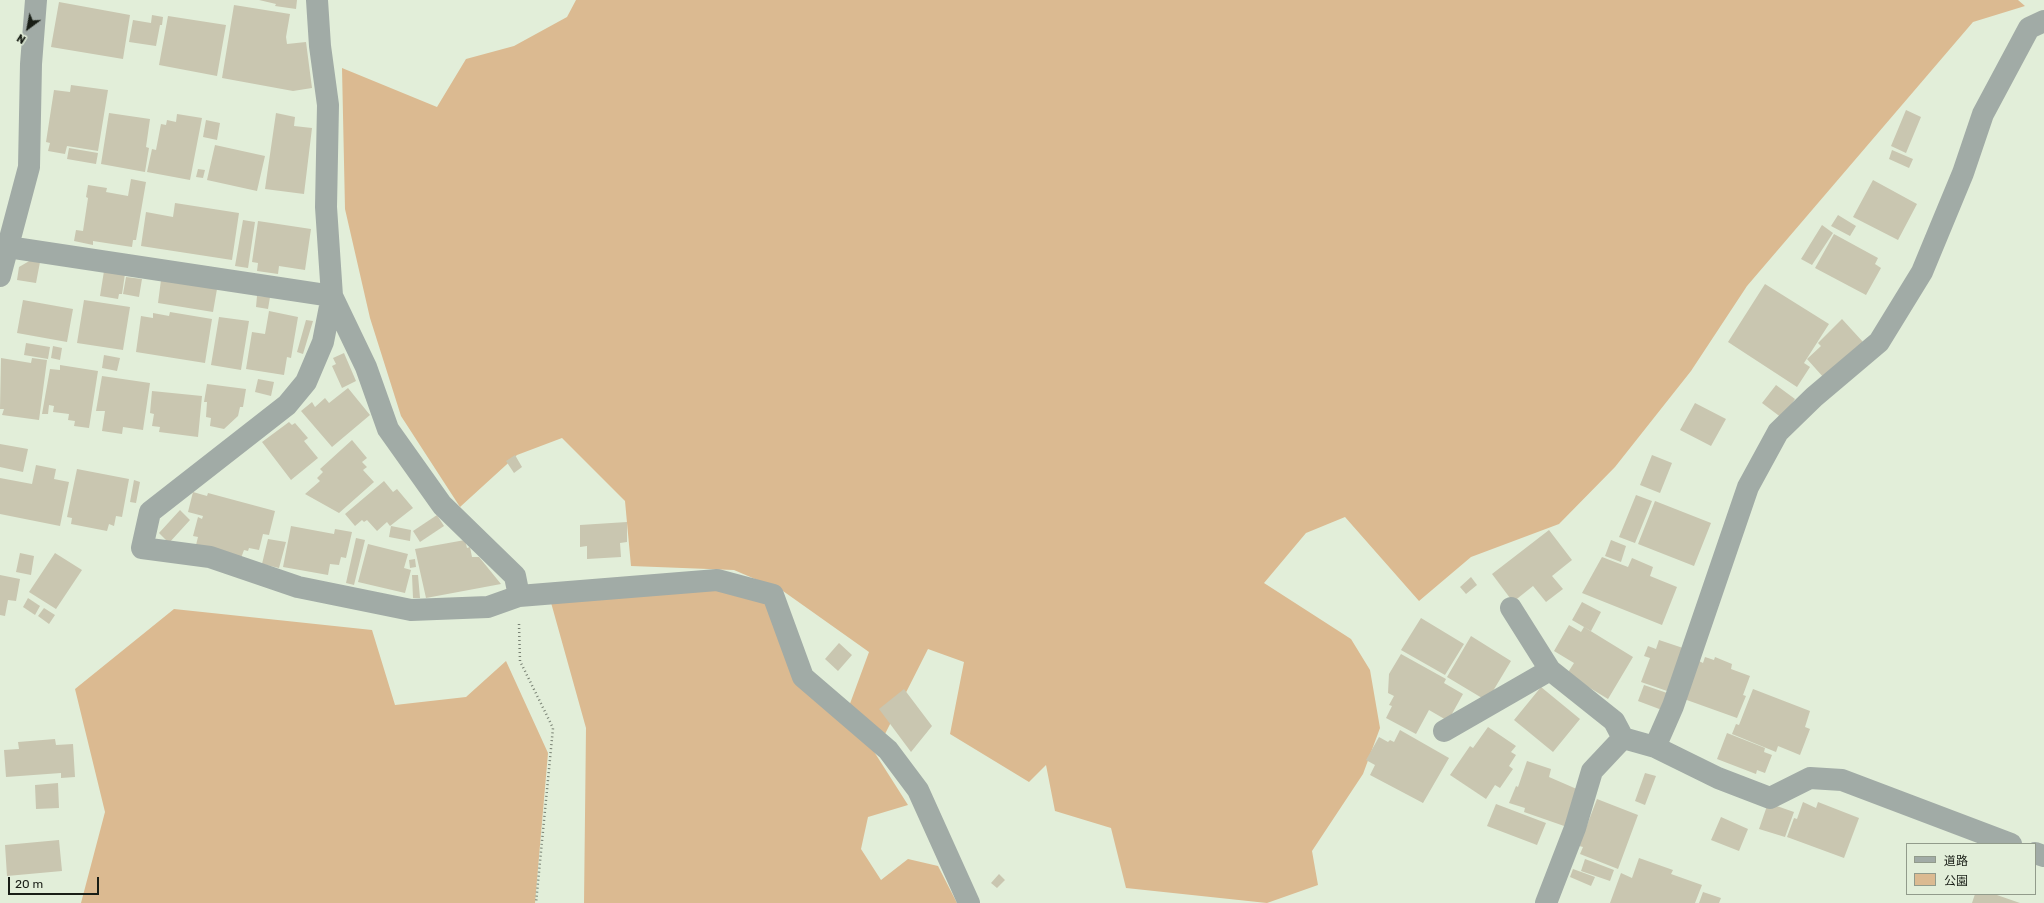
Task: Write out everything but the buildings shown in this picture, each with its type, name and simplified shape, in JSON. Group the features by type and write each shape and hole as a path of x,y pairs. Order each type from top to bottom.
{"street":[{"path":"0,276 29,168 31,64 36,0"},
{"path":"317,0 320,46 328,105 326,207 332,296 324,342 306,382 287,405 150,512 142,548 210,557 298,587 411,610 488,607 519,596 717,580 773,595 803,677 888,750 918,790 969,903"},
{"path":"1655,747 1673,706 1748,487 1778,432 1814,398 1879,342 1922,272 1963,173 1982,114 2029,28 2044,21"},
{"path":"8,247 332,296"},
{"path":"332,296 366,367 388,429 442,506 515,576 519,596"},
{"path":"1511,608 1550,670 1614,721 1623,738 1655,747 1718,778 1770,798 1810,778 1842,780 2008,843"},
{"path":"1444,731 1550,670"},
{"path":"1546,903 1575,828 1592,771 1623,738"}],"path":[{"path":"519,596 520,661 553,728 536,903"}],"green space":[{"path":"576,0 2018,0 2025,6 1973,22 1747,286 1691,371 1615,467 1559,524 1471,557 1419,601 1345,517 1306,533 1264,583 1351,639 1370,670 1380,728 1363,774 1312,851 1318,885 1267,903 1126,888 1111,828 1055,811 1046,765 1029,782 950,734 964,662 928,649 885,734 848,709 869,652 783,591 734,570 631,566 625,501 562,438 517,455 460,507 401,416 370,318 345,209 342,68 437,107 466,59 514,46 567,17"},
{"path":"709,586 766,599 792,675 873,750 908,805 868,817 861,849 881,880 908,859 938,866 957,903 584,903 586,728 550,599"},
{"path":"174,609 372,630 395,705 466,697 506,661 548,753 535,903 81,903 105,812 75,689"}]}
